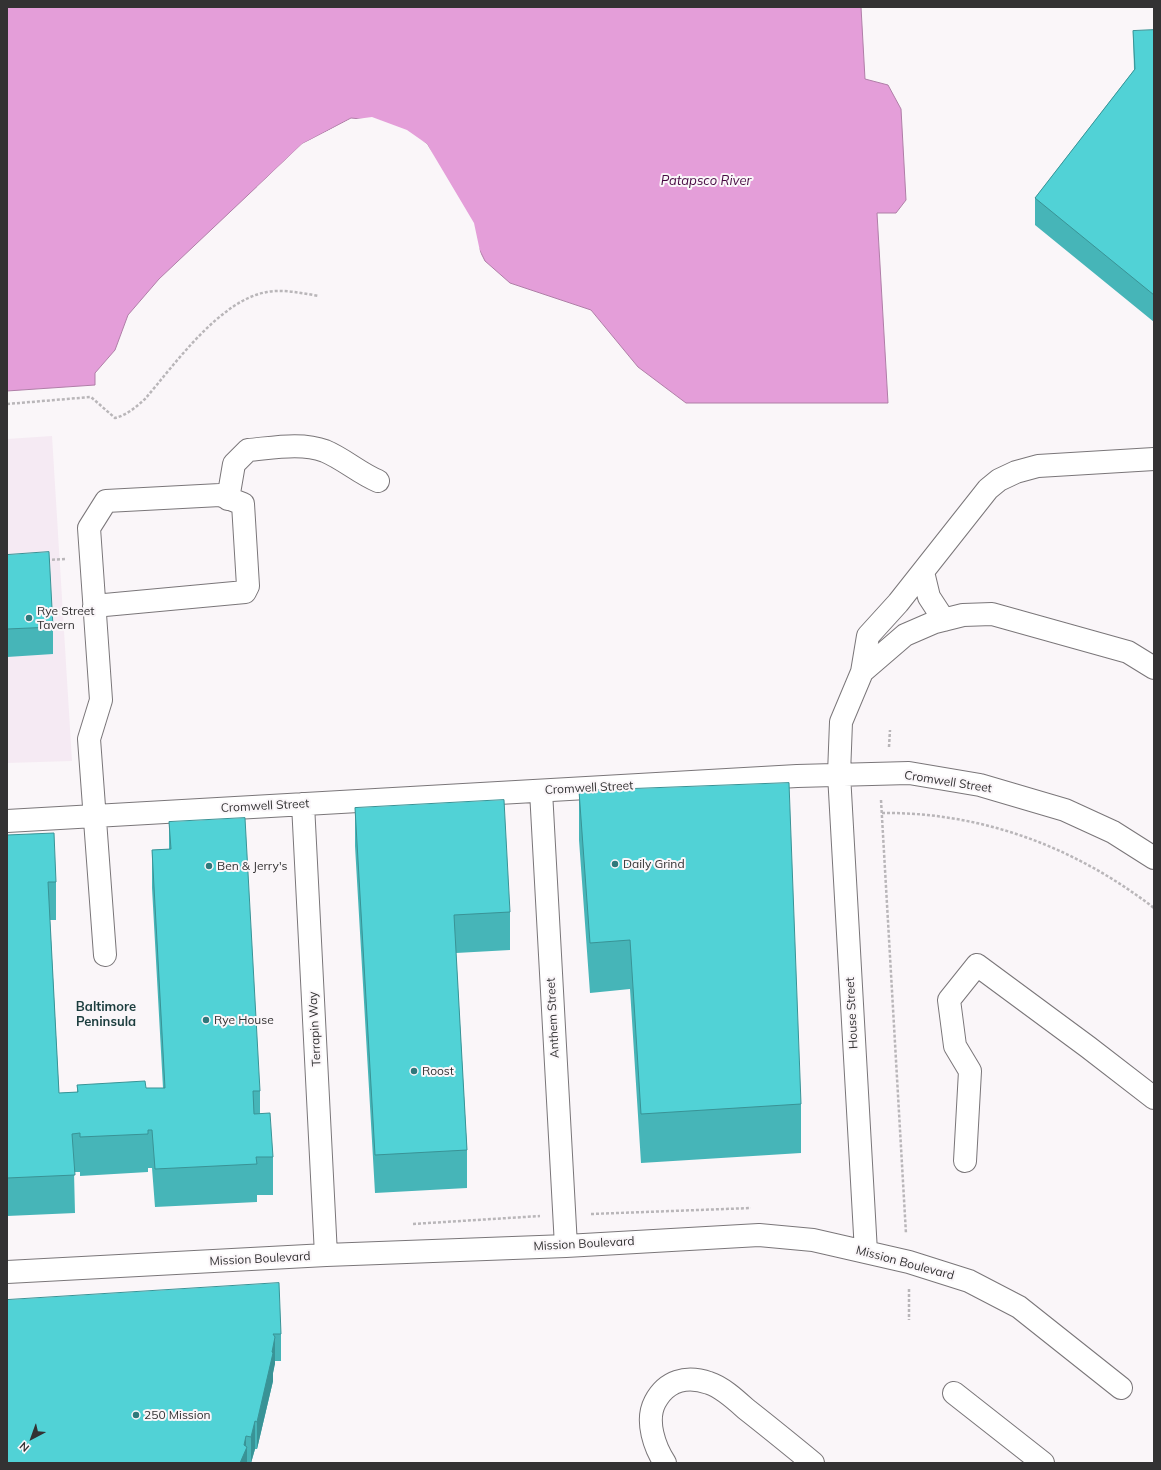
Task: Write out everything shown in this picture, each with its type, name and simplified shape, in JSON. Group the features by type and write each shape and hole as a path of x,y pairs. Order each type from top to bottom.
{"street":[{"path":"228,499 234,464 248,450 305,447 325,451 366,476 378,481"},
{"path":"862,672 868,636 898,603 988,489 999,480 1016,472 1038,466 1154,459"},
{"path":"94,606 245,592 248,586 243,504 220,495 106,501 89,528 92,559 94,606 101,700 89,739 105,955"},
{"path":"923,572 929,597 944,620"},
{"path":"862,672 906,635 934,622 963,615 992,614 1128,652 1154,668"},
{"name":"House Street","path":"862,672 841,722 839,774 866,1252"},
{"name":"Cromwell Street","path":"7,821 839,774 909,774 980,785 1022,796 1065,810 1113,832 1154,858"},
{"name":"Anthem Street","path":"540,791 566,1246"},
{"name":"Terrapin Way","path":"303,804 326,1255"},
{"path":"965,1161 970,1071 954,1046 949,1000 977,965 1154,1098"},
{"name":"Mission Boulevard","path":"7,1272 326,1255 566,1246 759,1235 813,1240 919,1265 969,1281 1019,1307 1121,1388"},
{"path":"665,1463 656,1449 651,1422 654,1403 667,1385 688,1379 710,1383 730,1396 813,1463"},
{"path":"954,1392 1041,1462"}],"path":[{"path":"7,404 91,397 115,418 121,417 133,410 145,399 207,328 224,312 236,304 252,297 272,292 285,291 318,296"},
{"path":"43,560 92,559"},
{"path":"905,1224 882,813 960,818 990,825 1024,836 1085,862 1110,877 1154,908"},
{"path":"909,1310 909,1320"}],"shaded area":[{"path":"52,436 72,761 7,763 7,439"}],"water":[{"name":"Patapsco River","path":"7,7 861,7 865,79 888,85 901,109 906,200 896,213 877,213 888,403 686,403 638,367 591,310 510,283 485,261 427,144 380,121 351,118 302,144 159,279 128,315 115,350 95,373 95,385 7,391"}],"pier":[{"path":"372,117 407,130 427,144 474,223 481,256 464,224 441,193 425,146 379,123 351,120 303,146 259,188 257,187 302,144 349,120"}],"building":[{"path":"1154,30 1154,295 1035,198 1135,69 1133,31"},
{"name":"Rye Street Tavern","path":"49,552 53,627 7,629 7,555"},
{"path":"789,783 801,1104 641,1114 630,940 590,943 579,791"},
{"name":"Roost","path":"504,800 510,912 454,915 467,1150 375,1155 355,808"},
{"name":"Rye House","path":"245,818 260,1091 253,1091 254,1114 270,1113 273,1157 256,1157 257,1164 155,1169 152,1130 148,1130 148,1134 80,1137 80,1133 72,1134 75,1175 7,1178 7,835 54,833 56,882 48,882 59,1093 78,1092 77,1085 145,1081 146,1088 165,1088 152,850 171,849 169,822"},
{"name":"250 Mission","path":"279,1283 281,1334 273,1334 275,1337 273,1353 257,1422 255,1421 251,1437 246,1436 244,1445 247,1447 240,1463 7,1463 7,1300"}],"place":[{"name":"Rye Street Tavern","path":"29,618"},
{"name":"Daily Grind","path":"615,864"},
{"name":"Ben & Jerry's","path":"209,866"},
{"name":"Rye House","path":"206,1020"},
{"name":"Roost","path":"414,1071"},
{"name":"250 Mission","path":"136,1415"}],"district":[{"name":"Baltimore Peninsula","path":"106,1014"}]}
